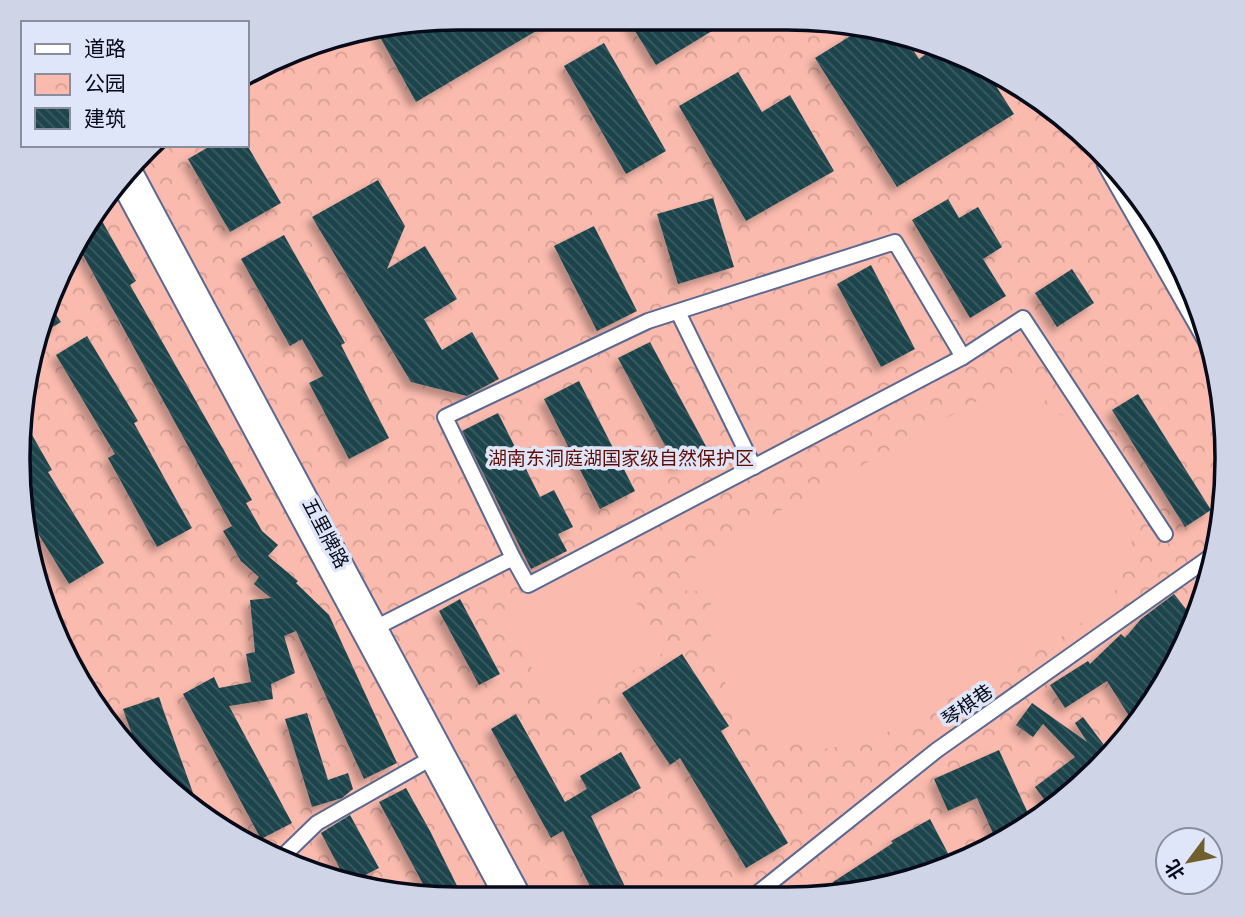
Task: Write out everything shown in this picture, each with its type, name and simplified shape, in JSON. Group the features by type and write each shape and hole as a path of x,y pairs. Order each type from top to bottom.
{"main road":[{"name":"五里牌路","path":"135,177 516,887"},
{"name":"五里牌路","path":"124,189 499,887"},
{"path":"1125,195 1185,300"}],"street":[{"path":"963,357 895,242 649,321 445,417 528,585 963,357 1023,317 1165,534"},
{"path":"678,312 754,467"},
{"path":"377,627 513,558"},
{"name":"琴棋巷","path":"765,887 937,750 1202,562"},
{"path":"287,852 317,823 430,759"}],"green space":[{"name":"湖南东洞庭湖国家级自然保护区","path":"458,30 786,30 842,33 897,44 951,62 976,74 1048,118 1090,155 1127,197 1143,220 1183,294 1207,375 1212,403 1215,458 1212,514 1207,542 1183,623 1143,697 1127,720 1090,762 1048,799 1001,830 951,855 870,879 842,884 786,887 458,887 403,884 375,879 294,855 220,815 197,799 155,762 118,720 87,673 62,623 38,542 31,487 33,403 44,348 62,294 102,220 118,197 164,147 248,147 248,85 294,62 348,44 403,33"},
{"path":"1033,370 1051,397 1039,405 1075,421 1106,457 1131,506 1132,551 1112,599 1070,632 894,729 858,744 813,750 765,732 731,697 714,656 708,619 715,580 689,595 676,569"},
{"path":"607,552 665,652 559,714 500,614"}],"building":[{"path":"538,30 416,102 380,37 430,31"},
{"path":"634,30 711,30 712,31 656,65"},
{"path":"852,35 897,44 913,49 919,59 927,54 951,62 994,84 1014,114 897,187 815,58"},
{"path":"604,43 666,151 626,174 564,66"},
{"path":"738,72 762,112 790,95 834,171 746,221 679,106"},
{"path":"209,147 248,147 281,203 230,232 188,159"},
{"path":"378,180 405,226 387,269 425,246 457,299 424,319 442,350 472,332 499,379 467,396 411,382 312,217"},
{"path":"713,198 734,267 678,284 657,214"},
{"path":"948,199 959,218 978,207 1002,247 983,259 1006,296 970,318 912,220"},
{"path":"101,221 136,281 130,285 252,500 246,503 262,531 278,545 268,556 298,581 296,583 329,615 397,763 364,779 296,631 284,636 295,673 271,684 273,699 229,706 292,823 261,839 183,694 214,677 219,688 251,682 246,654 255,652 250,600 271,598 254,584 259,577 241,561 223,531 232,526 82,253"},
{"path":"594,226 637,311 597,331 554,246"},
{"path":"284,235 345,343 341,345 389,438 349,459 309,383 323,376 302,339 290,346 241,259"},
{"path":"871,265 915,349 881,367 837,284"},
{"path":"1072,269 1094,303 1057,327 1035,293"},
{"path":"55,314 61,322 51,328"},
{"path":"87,336 138,421 134,423 192,528 157,547 108,458 115,454 56,355"},
{"path":"650,342 708,450 676,466 618,358"},
{"path":"579,381 635,491 600,509 544,399"},
{"path":"1138,394 1211,510 1185,527 1112,410"},
{"path":"498,413 540,497 554,490 573,527 558,534 567,551 531,569 462,431"},
{"path":"31,433 52,470 48,472 104,563 69,584 36,530 31,487"},
{"path":"1174,594 1187,610 1158,673 1129,717 1107,681 1065,708 1050,685 1088,661 1090,664 1121,634 1125,638 1141,619"},
{"path":"460,599 500,674 479,685 439,611"},
{"path":"682,654 729,726 721,731 788,843 746,868 680,758 670,765 622,693"},
{"path":"159,697 194,797 155,762 133,738 123,709"},
{"path":"1032,703 1087,742 1075,723 1083,717 1105,746 1045,801 1035,787 1075,757 1043,724 1033,737 1016,725"},
{"path":"307,713 328,780 348,773 353,789 342,798 312,807 285,719"},
{"path":"516,714 565,802 587,789 580,776 621,752 641,788 591,816 625,887 590,887 563,831 551,838 491,729"},
{"path":"999,750 1028,813 993,834 977,798 948,811 934,779"},
{"path":"406,788 458,887 424,886 379,802"},
{"path":"350,815 379,868 363,876 341,871 321,833"},
{"path":"930,819 949,856 897,873 835,885 833,882 893,843 891,841"}]}
